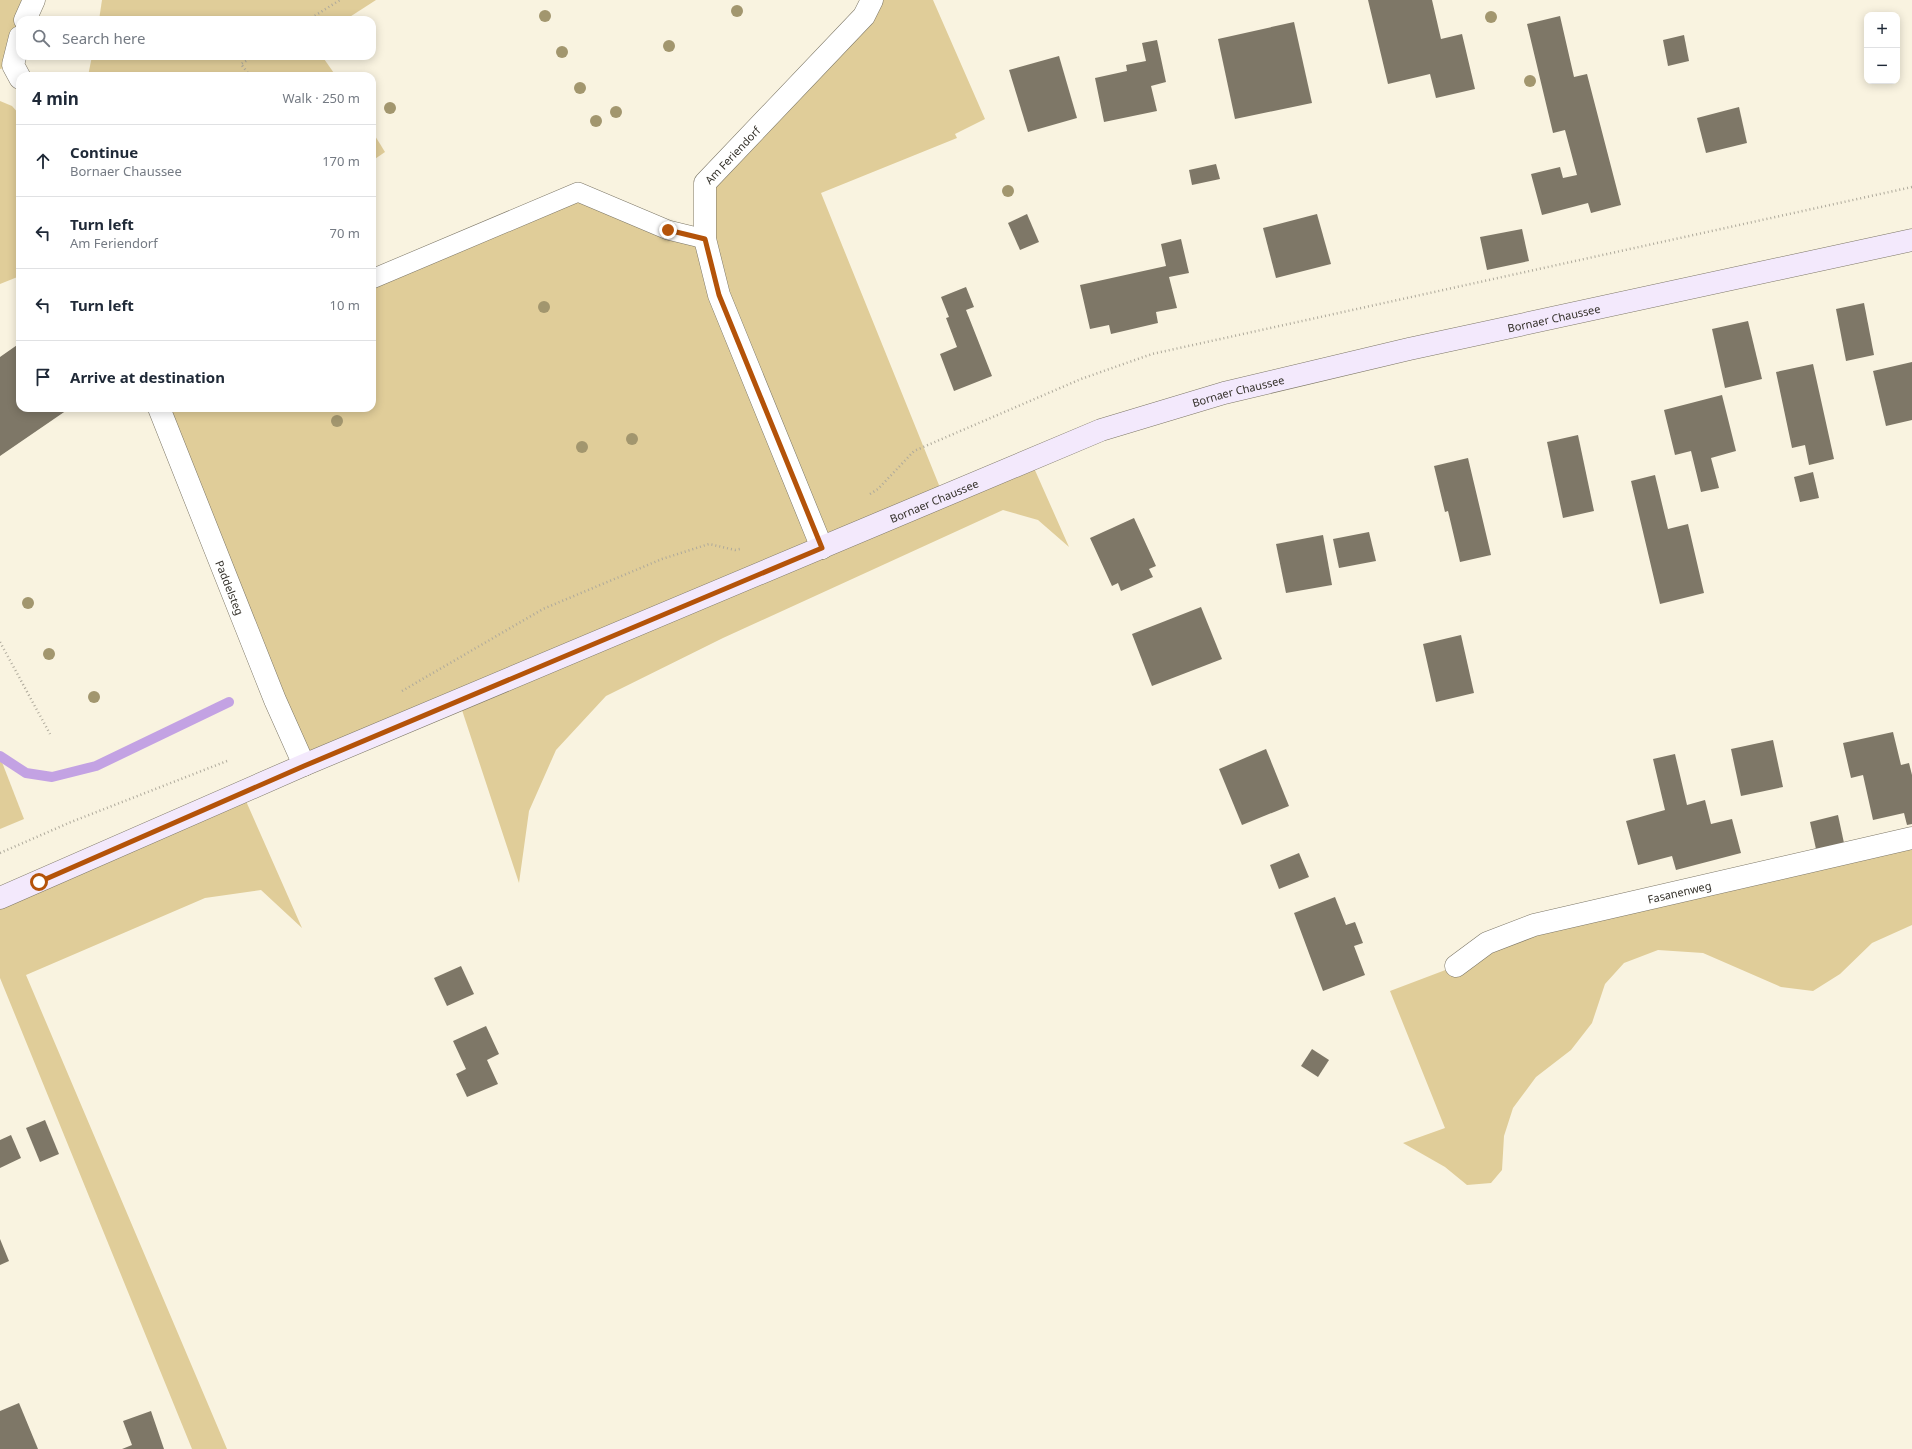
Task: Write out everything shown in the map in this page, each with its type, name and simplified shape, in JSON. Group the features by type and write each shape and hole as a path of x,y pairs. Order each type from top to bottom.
{"street":[{"path":"27,16 34,0"},
{"name":"Am Feriendorf","path":"822,548 719,295 705,239 705,183 864,16 872,0"},
{"path":"11,71 16,52"},
{"name":"Bornaer Chaussee","path":"0,898 304,766 1101,430 1224,393 1424,346 1912,240"},
{"name":"Paddelsteg","path":"161,412 275,700 304,766"},
{"name":"Fasanenweg","path":"1456,966 1487,943 1534,925 1912,838"}],"lane":[{"path":"376,277 578,192 668,230 705,239"}],"path":[{"path":"314,16 340,0"},
{"path":"247,72 241,64 248,60"},
{"path":"868,496 878,489 914,451 1081,380 1152,354 1912,187"},
{"path":"401,692 542,609 662,559 709,544 735,550 746,548"},
{"path":"0,642 50,734"},
{"path":"0,853 93,814 227,761"}],"shaded area":[{"path":"0,0 34,0 29,16 16,16 16,56 13,65 0,69"},
{"path":"102,0 376,0 351,16 100,16"},
{"path":"872,0 933,0 985,119 955,134 957,138 821,193 943,495 1030,459 1069,547 1038,520 1003,510 723,638 606,696 556,750 529,811 519,883 459,701 304,765 161,412 376,412 376,277 578,192 705,239 705,183"},
{"path":"91,60 325,60 333,72 89,72"},
{"path":"0,101 12,106 16,110 16,278 0,284"},
{"path":"376,137 385,152 376,158"},
{"path":"0,757 24,819 0,829"},
{"path":"242,792 302,928 261,890 205,898 26,975 227,1449 192,1449 0,978 0,898"},
{"path":"1912,838 1912,925 1872,943 1840,974 1813,991 1781,987 1703,953 1658,950 1624,963 1605,984 1592,1023 1571,1050 1536,1077 1513,1108 1504,1136 1502,1170 1491,1183 1467,1185 1445,1167 1403,1143 1445,1128 1390,991 1456,966 1487,943"}],"building":[{"path":"1368,0 1432,0 1441,39 1462,34 1475,89 1436,98 1430,74 1388,84"},
{"path":"1560,16 1574,77 1587,74 1621,205 1591,213 1588,203 1542,215 1531,174 1560,167 1563,178 1577,175 1565,130 1553,133 1527,24"},
{"path":"1294,22 1312,103 1235,119 1218,39"},
{"path":"1684,35 1689,61 1668,66 1663,40"},
{"path":"1157,40 1166,82 1151,86 1157,111 1104,122 1095,78 1127,71 1126,65 1146,61 1142,43"},
{"path":"1059,56 1077,118 1028,132 1009,70"},
{"path":"1739,107 1747,143 1706,153 1697,118"},
{"path":"1216,164 1220,179 1192,185 1189,170"},
{"path":"1027,214 1039,242 1020,250 1008,223"},
{"path":"1317,214 1331,264 1276,278 1263,228"},
{"path":"1522,229 1529,261 1487,270 1480,237"},
{"path":"1181,239 1189,273 1169,277 1177,308 1156,312 1158,323 1111,334 1109,325 1090,329 1080,285 1166,266 1161,244"},
{"path":"966,287 974,307 966,310 992,376 954,391 940,354 957,347 946,318 949,317 941,297"},
{"path":"1864,303 1874,355 1846,361 1836,309"},
{"path":"1748,321 1762,379 1725,388 1712,329"},
{"path":"16,346 16,412 64,412 0,456 0,357"},
{"path":"1912,362 1912,420 1886,426 1873,371"},
{"path":"1813,364 1834,459 1809,465 1805,445 1792,448 1776,372"},
{"path":"1722,395 1736,451 1711,458 1719,488 1701,492 1691,451 1675,455 1664,410"},
{"path":"1578,435 1594,511 1563,518 1547,442"},
{"path":"1468,458 1491,555 1460,562 1448,511 1445,512 1434,466"},
{"path":"1813,472 1819,498 1800,502 1794,477"},
{"path":"1655,475 1668,529 1688,524 1704,593 1660,604 1631,481"},
{"path":"1134,518 1156,566 1149,569 1153,577 1121,591 1118,583 1112,586 1090,538"},
{"path":"1369,532 1376,561 1339,568 1333,539"},
{"path":"1323,535 1332,585 1286,593 1276,544"},
{"path":"1201,607 1222,659 1152,686 1132,634"},
{"path":"1461,635 1474,693 1436,702 1423,644"},
{"path":"1893,732 1901,765 1909,763 1912,775 1912,824 1907,825 1904,813 1873,820 1863,775 1851,778 1843,743"},
{"path":"1773,740 1783,787 1741,796 1731,749"},
{"path":"1266,749 1289,806 1242,825 1219,769"},
{"path":"1675,754 1687,805 1705,800 1711,824 1732,819 1741,853 1676,870 1672,856 1638,865 1626,821 1665,810 1653,759"},
{"path":"1838,815 1844,843 1816,849 1810,822"},
{"path":"1299,853 1309,877 1279,889 1270,865"},
{"path":"1335,897 1346,925 1355,922 1363,943 1354,946 1365,975 1323,991 1294,913"},
{"path":"461,966 474,994 447,1006 434,978"},
{"path":"486,1026 499,1054 487,1060 498,1084 467,1097 456,1074 466,1069 453,1041"},
{"path":"1312,1049 1329,1060 1318,1077 1301,1066"},
{"path":"45,1120 59,1154 40,1162 26,1128"},
{"path":"11,1135 21,1158 0,1168 0,1140"},
{"path":"0,1239 9,1261 0,1265"},
{"path":"19,1403 38,1449 0,1449 0,1411"},
{"path":"151,1411 164,1449 122,1449 132,1445 123,1421"}],"waterway":[{"path":"0,756 26,773 52,777 96,766 229,702"}],"route":[{"path":"39,882 304,766 822,548 719,295 705,239 668,230"}]}
